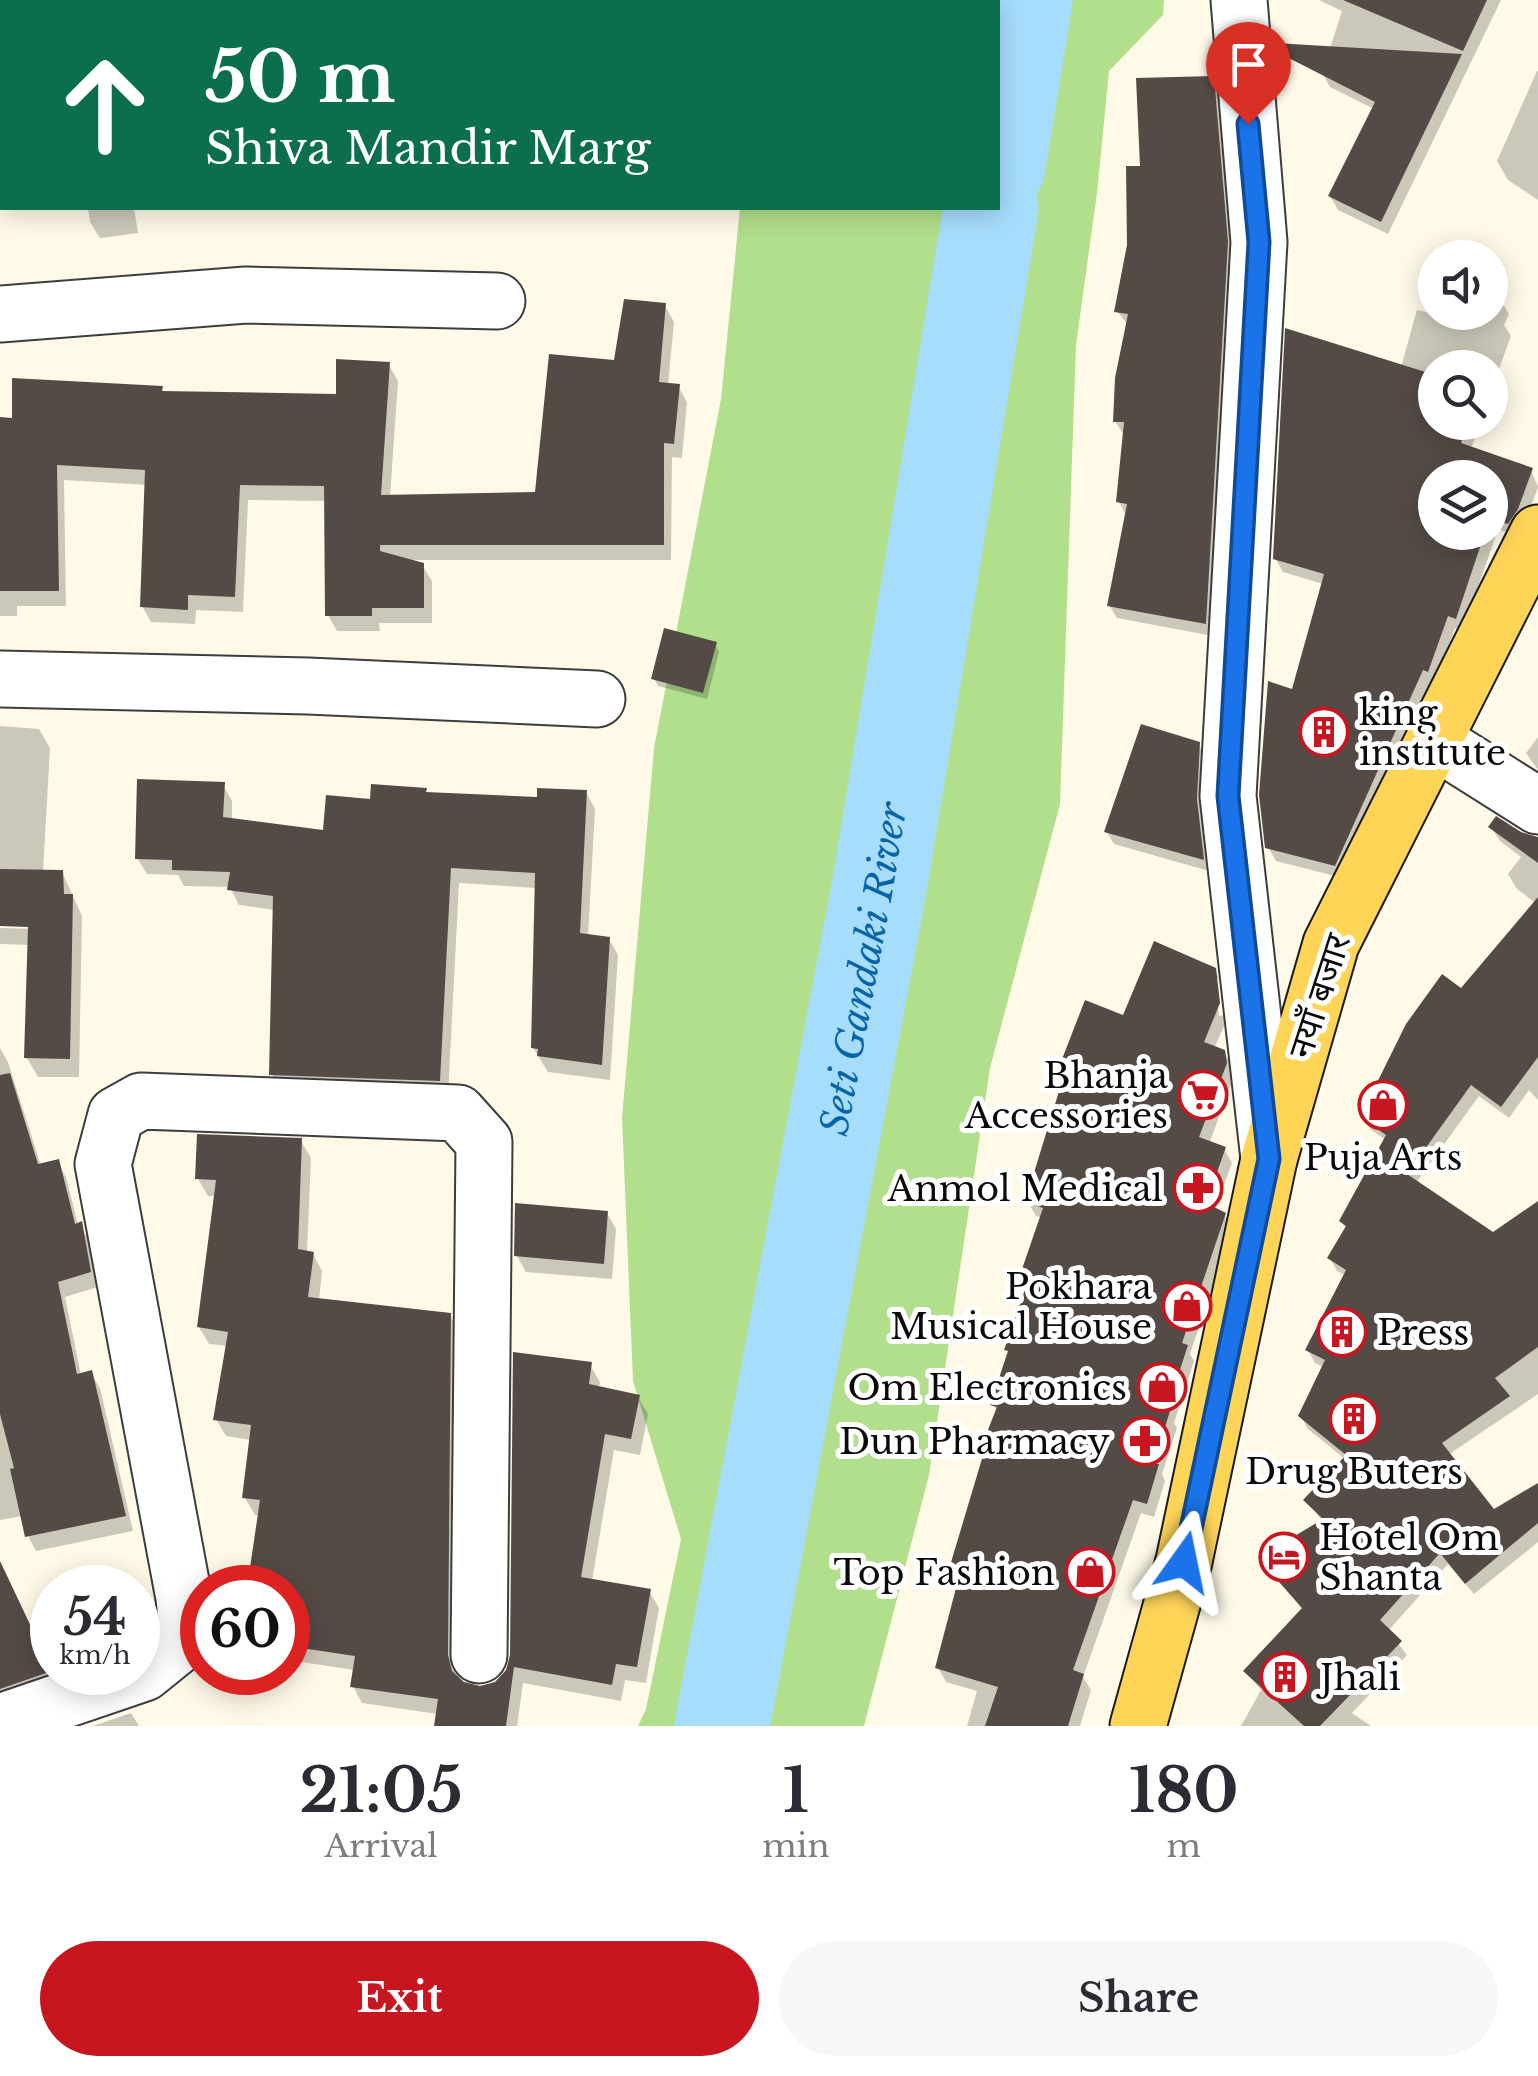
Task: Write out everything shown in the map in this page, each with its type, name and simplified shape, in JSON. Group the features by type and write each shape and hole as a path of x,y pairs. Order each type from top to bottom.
{"main road":[{"name":"नयाँ बजार","path":"1138,1726 1184,1562 1269,1159 1331,944 1538,532"}],"street":[{"path":"1239,0 1259,242 1228,796 1269,1159"},
{"path":"0,314 246,295 497,301"},
{"path":"0,678 597,699"},
{"path":"1435,741 1538,806"},
{"path":"0,1722 144,1673 175,1648 187,1629 103,1164 116,1115 141,1101 458,1114 484,1142 479,1654"}],"green space":[{"path":"1000,0 1164,0 1163,15 1109,71 1076,345 1060,804 990,1068 929,1475 864,1726 638,1726 646,1709 681,1539 633,1381 622,1118 654,748 721,399 740,210 1000,210"}],"building":[{"path":"1343,0 1487,0 1463,51"},
{"path":"1274,43 1462,54 1381,222 1328,196 1375,102 1275,51"},
{"path":"1214,76 1228,242 1206,624 1107,606 1127,504 1116,502 1124,422 1113,422 1115,378 1128,314 1114,312 1127,245 1126,166 1140,166 1136,78"},
{"path":"624,299 666,303 659,382 680,384 674,444 664,443 664,545 380,545 380,551 424,563 424,608 372,608 372,616 325,616 324,486 240,485 235,597 188,595 188,610 140,607 145,470 57,465 59,591 0,591 0,417 12,418 12,378 163,386 162,391 336,394 336,359 390,362 381,495 535,492 549,354 614,360"},
{"path":"1285,328 1418,370 1418,440 1462,440 1461,443 1533,468 1518,509 1508,524 1508,460 1418,460 1418,550 1479,550 1456,619 1448,616 1428,672 1423,670 1335,866 1265,848 1259,795 1268,681 1292,689 1324,574 1273,559"},
{"path":"664,628 717,642 703,693 651,679"},
{"path":"1141,724 1200,742 1197,799 1204,860 1104,832"},
{"path":"137,779 225,782 223,817 323,830 326,795 370,799 371,784 427,788 426,792 537,797 537,788 587,790 580,933 610,937 602,1065 537,1056 538,1049 531,1048 535,873 451,868 440,1081 269,1075 273,896 227,890 230,872 172,870 172,860 135,859"},
{"path":"1496,816 1521,832 1538,837 1538,863 1488,827"},
{"path":"0,869 63,870 64,894 73,894 70,1059 24,1058 28,927 0,926"},
{"path":"1538,897 1538,1057 1501,1107 1471,1085 1407,1174 1493,1232 1538,1201 1538,1347 1495,1378 1510,1396 1442,1443 1494,1509 1538,1483 1538,1523 1465,1584 1440,1553 1380,1620 1402,1641 1320,1726 1304,1726 1243,1671 1302,1608 1258,1558 1323,1519 1303,1500 1346,1455 1298,1416 1325,1360 1305,1350 1346,1270 1327,1258 1346,1226 1339,1221 1386,1135 1360,1117 1406,1024 1442,974 1461,988"},
{"path":"1154,941 1216,968 1220,1003 1204,1042 1225,1050 1227,1063 1199,1137 1226,1147 1206,1203 1226,1213 1182,1343 1188,1345 1167,1410 1170,1411 1154,1463 1159,1464 1147,1504 1133,1500 1073,1670 1084,1674 1068,1726 985,1726 998,1687 935,1668 960,1573 949,1569 984,1452 980,1450 997,1407 990,1405 1030,1275 1021,1272 1043,1208 1025,1202 1064,1075 1057,1072 1085,1000 1123,1015"},
{"path":"10,1073 38,1164 59,1159 75,1224 82,1221 91,1272 58,1282 77,1374 92,1370 126,1516 25,1537 0,1414 0,1075"},
{"path":"197,1134 302,1138 298,1249 314,1252 308,1297 451,1313 448,1655 452,1671 464,1682 480,1686 495,1682 506,1670 510,1655 513,1352 592,1362 589,1384 640,1395 631,1439 605,1434 581,1577 651,1589 637,1667 616,1664 612,1685 514,1667 506,1726 434,1726 438,1699 350,1687 355,1656 310,1649 310,1565 250,1565 260,1500 242,1498 251,1425 213,1420 228,1332 197,1327 216,1180 195,1179"},
{"path":"515,1203 608,1211 604,1264 514,1256"},
{"path":"0,1561 30,1624 30,1679 0,1689"}],"waterway":[{"name":"Seti Gandaki River","path":"1000,154 1025,0"},
{"name":"Seti Gandaki River","path":"722,1726 879,888 991,210"}],"place":[{"name":"king institute","path":"1324,732"},
{"name":"Bhanja Accessories","path":"1203,1095"},
{"name":"Puja Arts","path":"1383,1105"},
{"name":"Anmol Medical","path":"1198,1188"},
{"name":"Pokhara Musical House","path":"1187,1306"},
{"name":"Press","path":"1342,1332"},
{"name":"Om Electronics","path":"1162,1387"},
{"name":"Drug Buters","path":"1354,1419"},
{"name":"Dun Pharmacy","path":"1145,1441"},
{"name":"Hotel Om Shanta","path":"1284,1557"},
{"name":"Top Fashion","path":"1090,1572"},
{"name":"Jhali","path":"1285,1677"}],"route":[{"path":"1184,1562 1269,1159 1228,796 1259,242 1248,124"}]}
